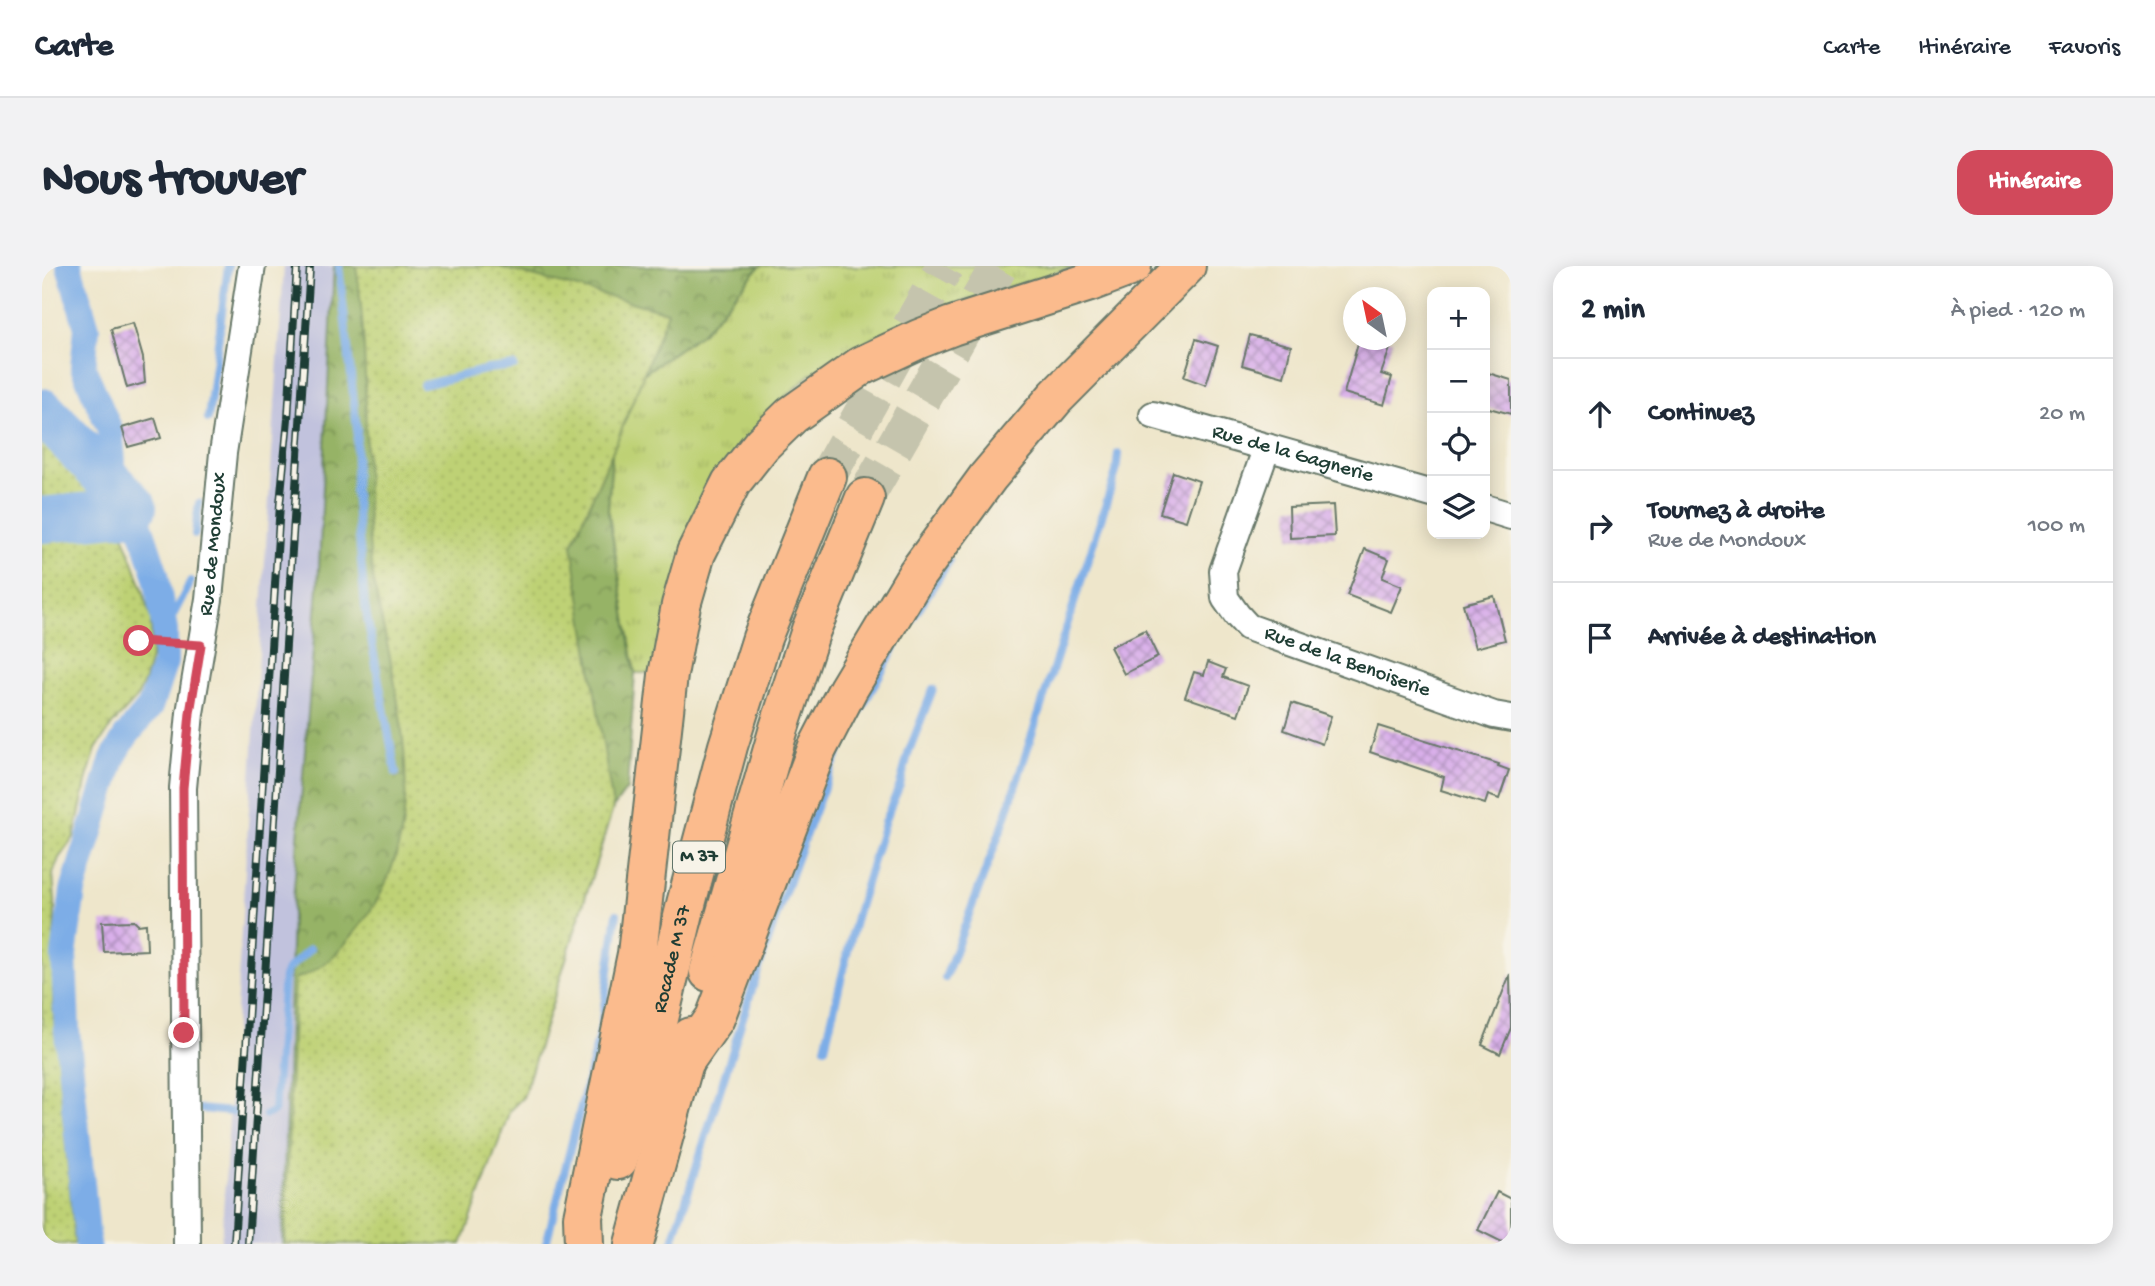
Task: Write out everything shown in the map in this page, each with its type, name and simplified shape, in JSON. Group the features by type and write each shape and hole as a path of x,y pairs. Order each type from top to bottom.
{"highway":[{"path":"584,1244 583,1217 638,954 667,675 681,605 696,553 731,483 762,444 792,415 861,366 952,326 1132,266"},
{"path":"684,1062 715,1018 817,749 848,688 917,574 981,487 1055,398 1186,266"},
{"name":"Rocade M 37","path":"593,1244 653,1044 686,904 728,746 762,638 827,477"},
{"name":"Rocade M 37","path":"634,1244 779,728 811,631 865,498"}],"street":[{"name":"Rue de Mondoux","path":"187,1244 183,788 190,713 209,599 223,453 251,266"},
{"name":"Rue de la Gagnerie","path":"1153,415 1427,493"},
{"name":"Rue de la Benoiserie","path":"1267,447 1223,571 1224,598 1237,615 1248,627 1494,715 1511,718"},
{"path":"1490,510 1511,516"}],"path":[{"path":"139,641 201,645"}],"shaded area":[{"path":"284,266 334,266 318,588 292,914 282,1244 221,1244"}],"green space":[{"path":"334,266 760,266 703,332 616,393 608,510 635,673 627,789 613,808 523,1097 509,1110 453,1244 282,1244 292,914 318,588"},
{"path":"356,266 495,266 668,312 572,545 613,808 523,1097 510,1110 462,1244 285,1244 294,979 314,971 338,951 359,927 379,897 401,836 405,804 399,707 370,553 365,374"},
{"path":"760,266 1076,266 924,314 873,338 811,374 765,416 652,673 635,673 608,510 616,393 703,332"},
{"path":"42,433 94,485 117,517 151,619 152,654 145,680 137,698 112,725 96,749 74,837 59,858 53,874 53,1007 75,1244 42,1244"}],"building":[{"path":"133,323 143,358 145,383 127,388 111,329"},
{"path":"1250,335 1291,346 1284,377 1242,365"},
{"path":"1196,339 1218,346 1206,385 1184,377"},
{"path":"1356,350 1389,350 1381,374 1392,377 1384,405 1344,393"},
{"path":"1490,374 1511,380 1511,414 1490,408"},
{"path":"155,418 161,438 128,447 122,428"},
{"path":"1173,472 1199,481 1186,521 1160,513"},
{"path":"1333,505 1335,536 1290,538 1289,507"},
{"path":"1365,549 1389,559 1382,578 1402,586 1391,612 1347,595"},
{"path":"1494,596 1505,640 1475,648 1463,604"},
{"path":"1145,630 1158,657 1124,674 1110,647"},
{"path":"1208,662 1226,669 1223,677 1248,686 1238,715 1185,697 1194,672 1204,675"},
{"path":"1292,703 1331,716 1322,744 1284,730"},
{"path":"1378,726 1499,764 1498,766 1509,770 1499,799 1488,795 1485,804 1441,790 1444,777 1370,752"},
{"path":"134,921 138,925 146,924 147,950 104,952 102,922"},
{"path":"1510,974 1511,1028 1500,1054 1482,1045"},
{"path":"1497,1192 1511,1199 1511,1244 1478,1230"}],"waterway":[{"path":"69,266 87,328 83,367 110,430 113,461 106,477"},
{"path":"208,419 228,266"},
{"path":"339,266 357,430 355,491 365,606 396,773"},
{"path":"423,385 488,369 514,366"},
{"path":"42,411 134,507 123,512 42,520"},
{"path":"945,978 1005,819 1116,472 1118,454"},
{"path":"195,534 199,503"},
{"path":"88,1244 67,1031 64,955 73,891 113,758 126,736 150,707 165,662 165,631 156,574 134,507"},
{"path":"911,621 949,561"},
{"path":"165,631 191,581"},
{"path":"672,1244 748,1003 810,824 840,750 895,647"},
{"path":"825,1047 856,917 885,820 933,689"},
{"path":"546,1244 601,1027 617,914"},
{"path":"266,1115 274,1111 284,977 287,970 310,949"},
{"path":"197,1109 233,1112"}],"tunnel":[{"path":"827,477 945,266"},
{"path":"865,498 999,266"}],"railway":[{"path":"234,1244 297,266"},
{"path":"248,1244 310,266"}],"route":[{"path":"139,641 201,645 190,713 183,788 184,1033"}]}
